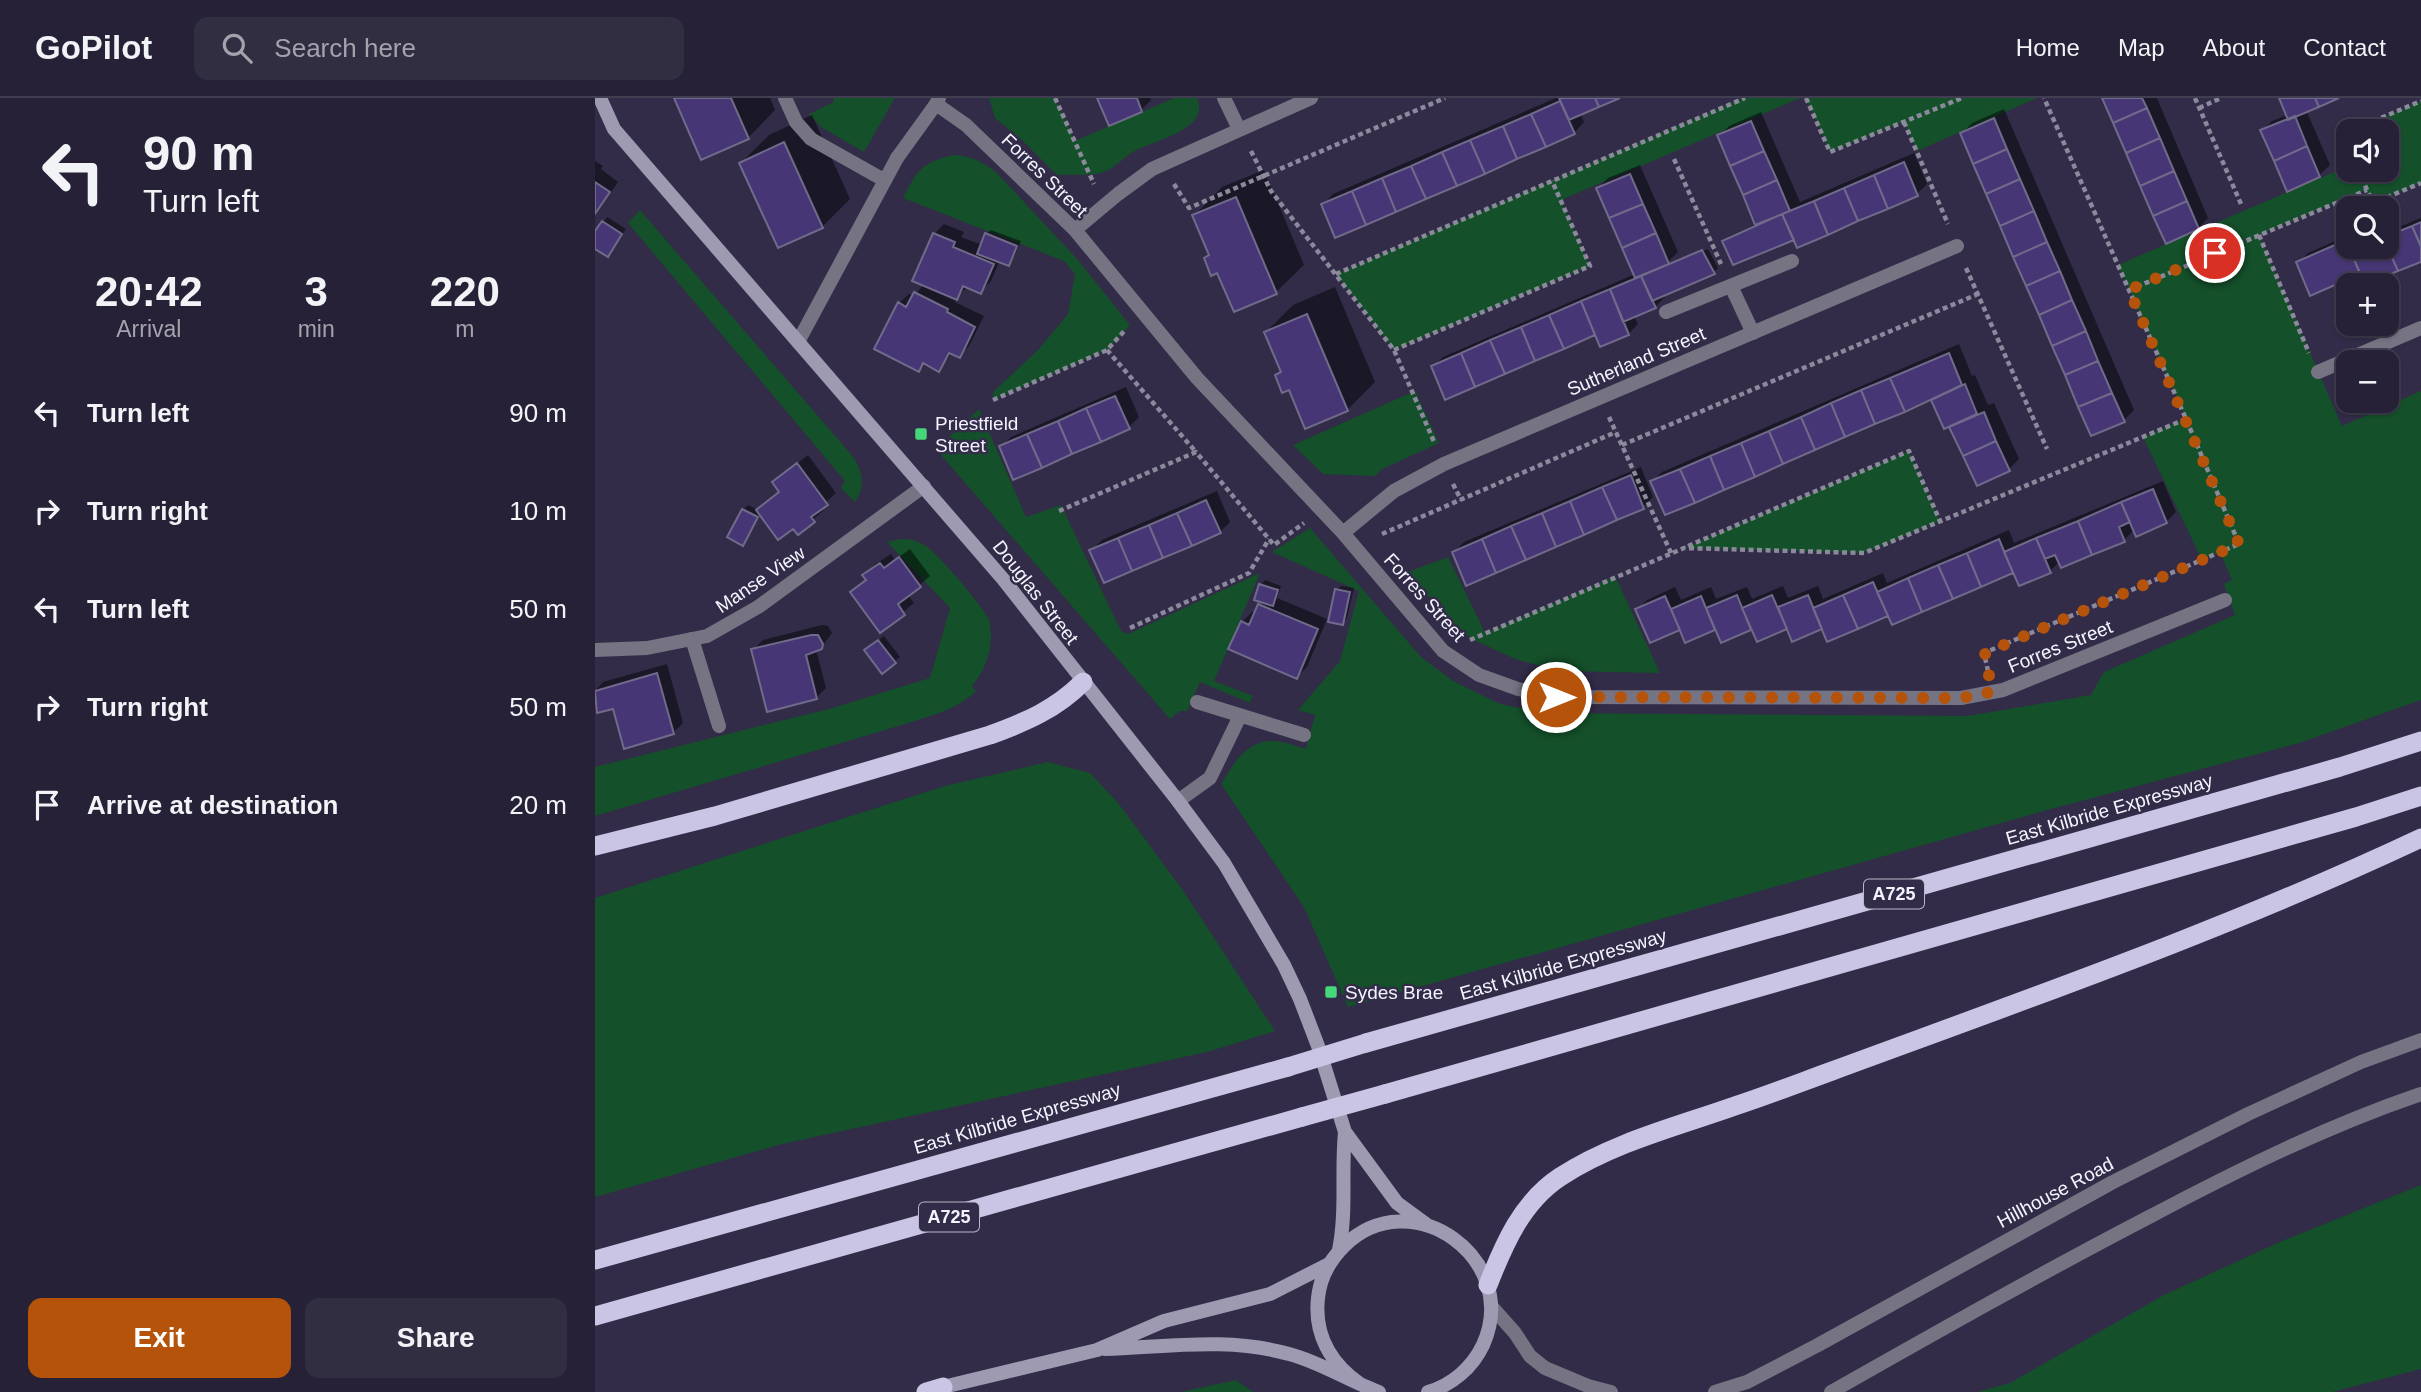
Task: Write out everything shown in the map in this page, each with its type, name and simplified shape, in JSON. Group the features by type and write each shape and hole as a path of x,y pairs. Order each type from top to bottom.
{"highway":[{"path":"595,846 715,816 1016,726 1065,700 1083,682"},
{"name":"East Kilbride Expressway","path":"595,1260 1288,1067 2340,767 2421,741"},
{"name":"A725","path":"595,1316 2275,841 2421,796"},
{"path":"595,860 715,816"},
{"path":"1488,1286 1504,1246 1520,1217 1539,1194 1559,1178 1602,1154 2045,993 2339,877 2421,838"}],"main road":[{"name":"Douglas Street","path":"600,98 614,129 1003,579 1178,800 1224,863 1284,965 1318,1046 1345,1132 1374,1168 1397,1203 1427,1225"},
{"name":"Douglas Street","path":"595,117 614,129"},
{"name":"Douglas Street","path":"1339,1250 1345,1221 1345,1132"},
{"path":"1360,1384 1347,1375 1328,1352 1318,1323 1318,1293 1329,1264 1339,1250 1364,1231 1395,1222 1427,1225 1448,1233 1466,1247 1479,1265 1488,1286 1491,1306 1486,1337 1471,1364 1447,1384 1428,1392"},
{"path":"937,1390 1097,1350 1164,1321 1270,1294 1329,1264"},
{"path":"1097,1350 1209,1343 1251,1346 1291,1354 1379,1392"}],"street":[{"path":"785,98 796,121 811,139 884,180"},
{"path":"1224,98 1239,129"},
{"path":"1075,230 1152,169 1311,98"},
{"path":"798,342 884,180 938,101"},
{"name":"Forres Street","path":"938,101 1075,230 1197,377 1343,533 1443,651 1479,675 1518,689 1556,697 1961,698 2003,690 2225,600"},
{"name":"Sutherland Street","path":"1343,533 1394,491 1444,464 1957,246"},
{"path":"1666,312 1792,261"},
{"path":"1731,286 1753,333"},
{"path":"2318,372 2421,328"},
{"name":"Manse View","path":"595,650 647,648 707,636 758,607 924,486"},
{"path":"692,639 719,726"},
{"path":"1198,702 1304,735"},
{"path":"1178,800 1210,779 1240,716"},
{"name":"Hillhouse Road","path":"1715,1392 1747,1382 2102,1188 2248,1114 2361,1062 2421,1040"},
{"path":"1831,1392 2054,1267 2202,1189 2344,1123 2421,1094"},
{"path":"1491,1306 1515,1333 1530,1356 1545,1368 1588,1386 1611,1392"}],"path":[{"path":"1055,98 1091,174 1101,208"},
{"path":"1163,164 1189,208 1445,98"},
{"path":"1336,274 1745,98"},
{"path":"1807,98 1830,152 1962,98"},
{"path":"1992,692 1985,653 2239,544 2044,98"},
{"path":"2195,98 2241,204"},
{"path":"2199,108 2221,98"},
{"path":"2379,119 2421,101"},
{"path":"1904,122 2047,449"},
{"path":"1239,129 1272,191 1394,350 1461,500"},
{"path":"1674,159 1731,286"},
{"path":"1394,350 1590,266 1552,181"},
{"path":"2363,182 2374,203 2421,183"},
{"path":"2129,290 2367,190"},
{"path":"2258,235 2318,372"},
{"path":"1622,445 1978,294"},
{"path":"993,400 1107,350 1142,312"},
{"path":"1107,350 1274,545 1322,510"},
{"path":"1600,397 1671,553"},
{"path":"1684,548 1864,553 2186,419"},
{"path":"1354,546 1616,432"},
{"path":"1443,651 1909,451 1940,521"},
{"path":"1059,511 1196,452"},
{"path":"1130,628 1249,573 1269,539"}],"green space":[{"path":"833,98 895,98 864,152 821,127 809,114 834,102"},
{"path":"989,98 1055,98 1075,141 1174,98 1197,98 1199,109 1196,118 1188,126 1133,152 1106,171 1089,175 1057,175 995,118"},
{"path":"1742,98 1800,98 1561,200 1590,266 1394,350 1336,274"},
{"path":"1806,98 2037,98 1917,151 1904,122 1830,152"},
{"path":"2421,101 2421,183 2390,196 2369,196 2366,190 2352,196 2336,196 2336,203 2259,235 2342,426 2371,413 2399,413 2399,401 2421,391 2421,700 2299,743 2051,809 1348,1007 1304,907 1221,784 1240,757 1252,746 1277,741 1306,749 1315,715 1298,710 1340,661 1359,591 1272,552 1310,528 1421,657 1453,681 1500,704 1548,713 1967,716 2091,695 2104,672 2235,615 2224,584 2232,580 2220,552 2202,560 2143,437 2186,418 2118,265 2336,171 2336,182 2399,182 2399,119 2378,119"},
{"path":"954,155 977,160 997,173 1078,260 1130,325 1107,350 993,400 993,392 1039,349 1068,314 1075,274 1064,261 903,198 917,174 927,164"},
{"path":"640,210 850,453 862,476 861,489 855,502 841,488 845,481 628,223"},
{"path":"1415,391 1439,443 1382,469 1375,476 1323,474 1293,445"},
{"path":"979,409 1026,517 1061,505 1121,631 1128,634 1260,573 1214,681 1253,696 1250,703 1200,682 1187,711 1180,711 1170,719 934,447 945,441"},
{"path":"1909,451 1940,521 1864,553 1684,548"},
{"path":"900,539 916,541 932,551 970,593 989,620 990,647 986,664 972,686 976,691 954,707 912,722 595,816 595,767 829,709 930,678 950,608 887,542"},
{"path":"1448,557 1485,633 1615,576 1660,673 1560,671 1515,659 1472,639 1448,620 1408,572"},
{"path":"1048,762 1090,773 1119,804 1182,889 1275,1031 1207,1052 782,1144 595,1197 595,898 945,786"},
{"path":"2421,1185 2421,1369 2332,1392 1977,1392 2010,1383 2164,1295 2282,1241"},
{"path":"1236,1380 1253,1392 1181,1392"}],"building":[{"path":"674,98 731,98 749,139 701,160"},
{"path":"1097,98 1137,98 1142,112 1109,126"},
{"path":"1559,98 1595,98 1599,107 1569,120"},
{"path":"1595,98 1620,98 1599,107"},
{"path":"2102,98 2142,98 2147,108 2113,123"},
{"path":"2279,98 2315,98 2319,107 2288,120"},
{"path":"2315,98 2339,98 2319,107"},
{"path":"1560,101 1575,134 1546,147 1531,114"},
{"path":"2147,108 2160,138 2126,153 2113,123"},
{"path":"1531,114 1546,147 1517,159 1503,126"},
{"path":"2295,116 2307,146 2274,161 2260,130"},
{"path":"1994,118 2007,149 1973,164 1960,133"},
{"path":"1751,121 1764,151 1730,166 1717,135"},
{"path":"1503,126 1517,159 1485,174 1470,140"},
{"path":"2160,138 2174,171 2140,186 2126,153"},
{"path":"1470,140 1485,174 1457,186 1442,152"},
{"path":"784,142 823,228 778,248 739,163"},
{"path":"2307,146 2320,177 2287,192 2274,161"},
{"path":"2007,149 2020,179 1986,194 1973,164"},
{"path":"1764,151 1777,180 1743,195 1730,166"},
{"path":"1442,152 1457,186 1426,199 1411,166"},
{"path":"1904,162 1918,196 1888,209 1874,175"},
{"path":"1411,166 1426,199 1396,212 1382,178"},
{"path":"2174,171 2187,201 2153,216 2140,186"},
{"path":"1630,174 1643,204 1609,218 1596,188"},
{"path":"1874,175 1888,209 1858,221 1844,188"},
{"path":"1382,178 1396,212 1366,225 1352,191"},
{"path":"2020,179 2034,211 2000,226 1986,194"},
{"path":"1777,180 1790,211 1755,225 1743,195"},
{"path":"595,182 610,192 595,214"},
{"path":"1844,188 1858,221 1828,235 1814,201"},
{"path":"1352,191 1366,225 1335,238 1321,204"},
{"path":"1236,197 1277,294 1234,312 1217,273 1211,276 1204,258 1209,255 1192,215"},
{"path":"1814,201 1828,235 1797,248 1782,214"},
{"path":"2187,201 2199,229 2166,244 2153,216"},
{"path":"1643,204 1656,233 1622,248 1609,218"},
{"path":"2034,211 2047,242 2013,257 2000,226"},
{"path":"1782,214 1794,240 1733,265 1722,241"},
{"path":"602,221 622,234 608,257 595,249 595,231"},
{"path":"2421,222 2421,246 2412,226"},
{"path":"2412,226 2421,247 2421,262 2398,271 2393,259 2399,259 2399,231"},
{"path":"933,233 955,242 953,247 994,264 981,294 963,286 957,300 912,281"},
{"path":"985,233 1017,246 1009,266 977,254"},
{"path":"1656,233 1669,264 1635,278 1622,248"},
{"path":"2047,242 2060,271 2026,286 2013,257"},
{"path":"2336,244 2336,259 2354,259 2360,273 2336,273 2336,285 2310,296 2296,262"},
{"path":"1702,250 1715,274 1652,301 1641,276"},
{"path":"2354,259 2393,259 2398,271 2393,273 2360,273"},
{"path":"2060,271 2072,300 2039,315 2026,286"},
{"path":"1641,276 1656,308 1623,322 1610,289"},
{"path":"1610,289 1629,335 1600,347 1581,301"},
{"path":"914,292 948,309 947,312 975,327 960,358 949,353 939,372 923,363 919,372 874,349 898,302 906,307"},
{"path":"2072,300 2086,331 2052,346 2039,315"},
{"path":"1581,301 1595,335 1564,349 1549,315"},
{"path":"1307,314 1348,411 1305,429 1289,390 1282,393 1275,375 1281,372 1264,332"},
{"path":"1549,315 1564,349 1535,361 1521,327"},
{"path":"1521,327 1535,361 1505,374 1490,340"},
{"path":"2086,331 2098,361 2065,375 2052,346"},
{"path":"1490,340 1505,374 1475,387 1461,353"},
{"path":"1461,353 1475,387 1445,400 1431,366"},
{"path":"1949,353 1962,385 1905,412 1890,378"},
{"path":"2098,361 2112,393 2078,407 2065,375"},
{"path":"1890,378 1905,412 1875,424 1861,390"},
{"path":"1965,384 1977,414 1944,429 1931,400"},
{"path":"1861,390 1875,424 1845,437 1831,403"},
{"path":"2112,393 2125,422 2091,436 2078,407"},
{"path":"1115,396 1130,429 1101,442 1086,408"},
{"path":"1831,403 1845,437 1815,450 1801,417"},
{"path":"1086,408 1101,442 1072,454 1058,421"},
{"path":"1984,412 1996,441 1963,456 1949,427"},
{"path":"1801,417 1815,450 1783,464 1769,431"},
{"path":"1058,421 1072,454 1042,468 1027,434"},
{"path":"1769,431 1783,464 1755,477 1741,443"},
{"path":"1027,434 1042,468 1013,480 999,446"},
{"path":"1996,441 2010,471 1977,486 1963,456"},
{"path":"1741,443 1755,477 1724,490 1710,456"},
{"path":"1710,456 1724,490 1695,503 1680,469"},
{"path":"797,463 828,505 811,517 815,522 798,535 793,529 778,540 756,510 779,492 772,482"},
{"path":"1680,469 1695,503 1665,515 1650,481"},
{"path":"1631,475 1644,509 1617,520 1602,487"},
{"path":"1602,487 1617,520 1584,535 1570,501"},
{"path":"2153,489 2167,523 2136,537 2121,502"},
{"path":"1206,500 1221,533 1192,546 1177,513"},
{"path":"1570,501 1584,535 1556,547 1542,513"},
{"path":"2121,502 2130,522 2119,527 2125,542 2092,555 2078,521"},
{"path":"742,509 758,517 743,546 727,537"},
{"path":"1177,513 1192,546 1163,558 1149,525"},
{"path":"1542,513 1556,547 1526,560 1511,526"},
{"path":"2078,521 2092,555 2061,568 2055,555 2045,559 2036,538"},
{"path":"1149,525 1163,558 1132,571 1118,538"},
{"path":"1511,526 1526,560 1496,573 1482,539"},
{"path":"1118,538 1132,571 1104,583 1089,550"},
{"path":"2036,538 2051,573 2019,586 2004,552"},
{"path":"1482,539 1496,573 1466,586 1452,552"},
{"path":"1999,539 2013,573 1981,587 1967,553"},
{"path":"1967,553 1981,587 1953,599 1938,565"},
{"path":"899,557 921,587 898,604 905,615 880,633 850,592 866,580 862,575 880,563 884,568"},
{"path":"1938,565 1953,599 1922,612 1908,578"},
{"path":"1908,578 1922,612 1892,625 1877,592"},
{"path":"1873,582 1888,616 1858,629 1843,595"},
{"path":"1259,584 1278,590 1273,606 1254,600"},
{"path":"1335,589 1350,592 1343,625 1328,622"},
{"path":"1737,595 1751,630 1721,643 1706,608"},
{"path":"1772,595 1787,629 1757,642 1742,608"},
{"path":"1808,595 1822,629 1792,642 1778,607"},
{"path":"1843,595 1858,629 1827,642 1813,608"},
{"path":"1665,596 1680,630 1650,643 1635,609"},
{"path":"1701,596 1715,630 1685,643 1671,609"},
{"path":"1258,604 1318,629 1297,679 1228,649 1241,621 1249,625"},
{"path":"818,635 823,644 822,649 806,655 817,699 767,712 751,649"},
{"path":"878,640 896,663 882,674 864,650"},
{"path":"657,673 674,734 624,749 613,709 597,713 595,691"}],"place":[{"name":"Priestfield Street","path":"921,434"},
{"name":"Sydes Brae","path":"1331,992"}],"route":[{"path":"1556,697 1961,698 1992,692 1985,653 2239,544 2129,290 2215,253"}]}
